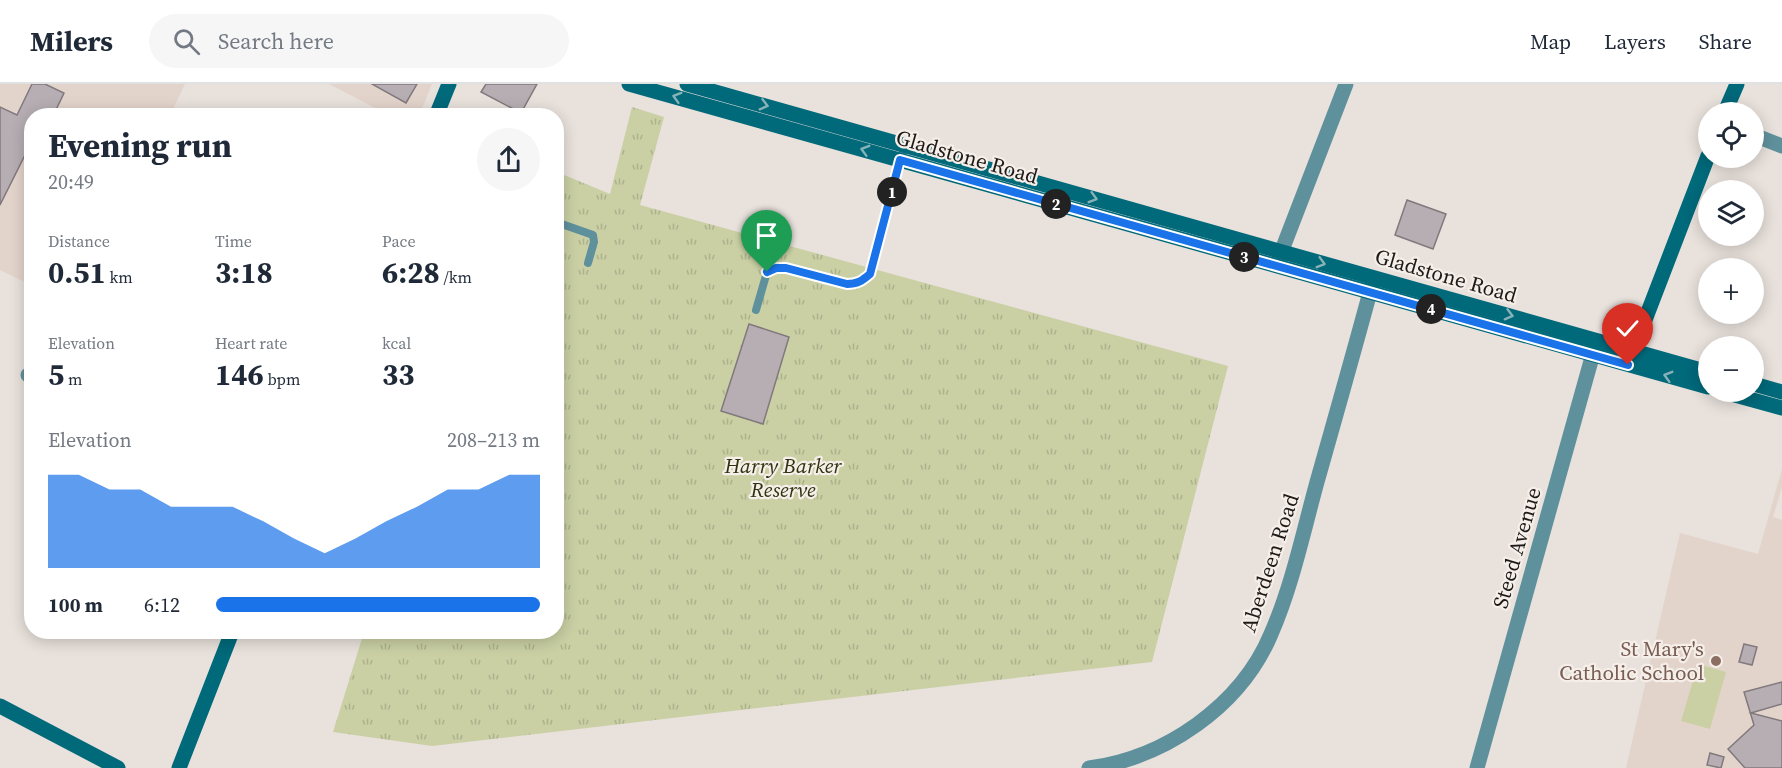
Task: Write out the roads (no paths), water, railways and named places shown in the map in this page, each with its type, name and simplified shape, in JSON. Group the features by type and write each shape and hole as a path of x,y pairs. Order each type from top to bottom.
{"main road":[{"name":"Gladstone Road","path":"629,84 900,160 1372,285 1597,340 1631,357 1698,383"},
{"name":"Gladstone Road","path":"687,84 905,144 1279,259"},
{"path":"1729,102 1737,84"},
{"path":"438,108 444,85"},
{"path":"1631,357 1703,168"},
{"name":"Gladstone Road","path":"1372,285 1593,355 1631,357 1698,370"},
{"path":"1764,387 1782,392"},
{"path":"1760,402 1782,408"},
{"path":"178,768 229,639"},
{"path":"0,706 118,768"}],"street":[{"path":"1279,259 1346,84"},
{"path":"1764,139 1782,146"},
{"name":"Aberdeen Road","path":"1089,768 1131,759 1167,742 1202,721 1226,700 1246,676 1271,636 1291,576 1372,285"},
{"name":"Steed Avenue","path":"1477,768 1597,340"}],"lane":[{"path":"756,310 767,272 776,268 786,268 847,284 862,281 870,274 905,144"},
{"path":"564,225 593,235 594,242 588,263"}],"place":[{"name":"St Mary's Catholic School","path":"1716,661"}],"park label":[{"name":"Harry Barker Reserve","path":"783,478"}]}
